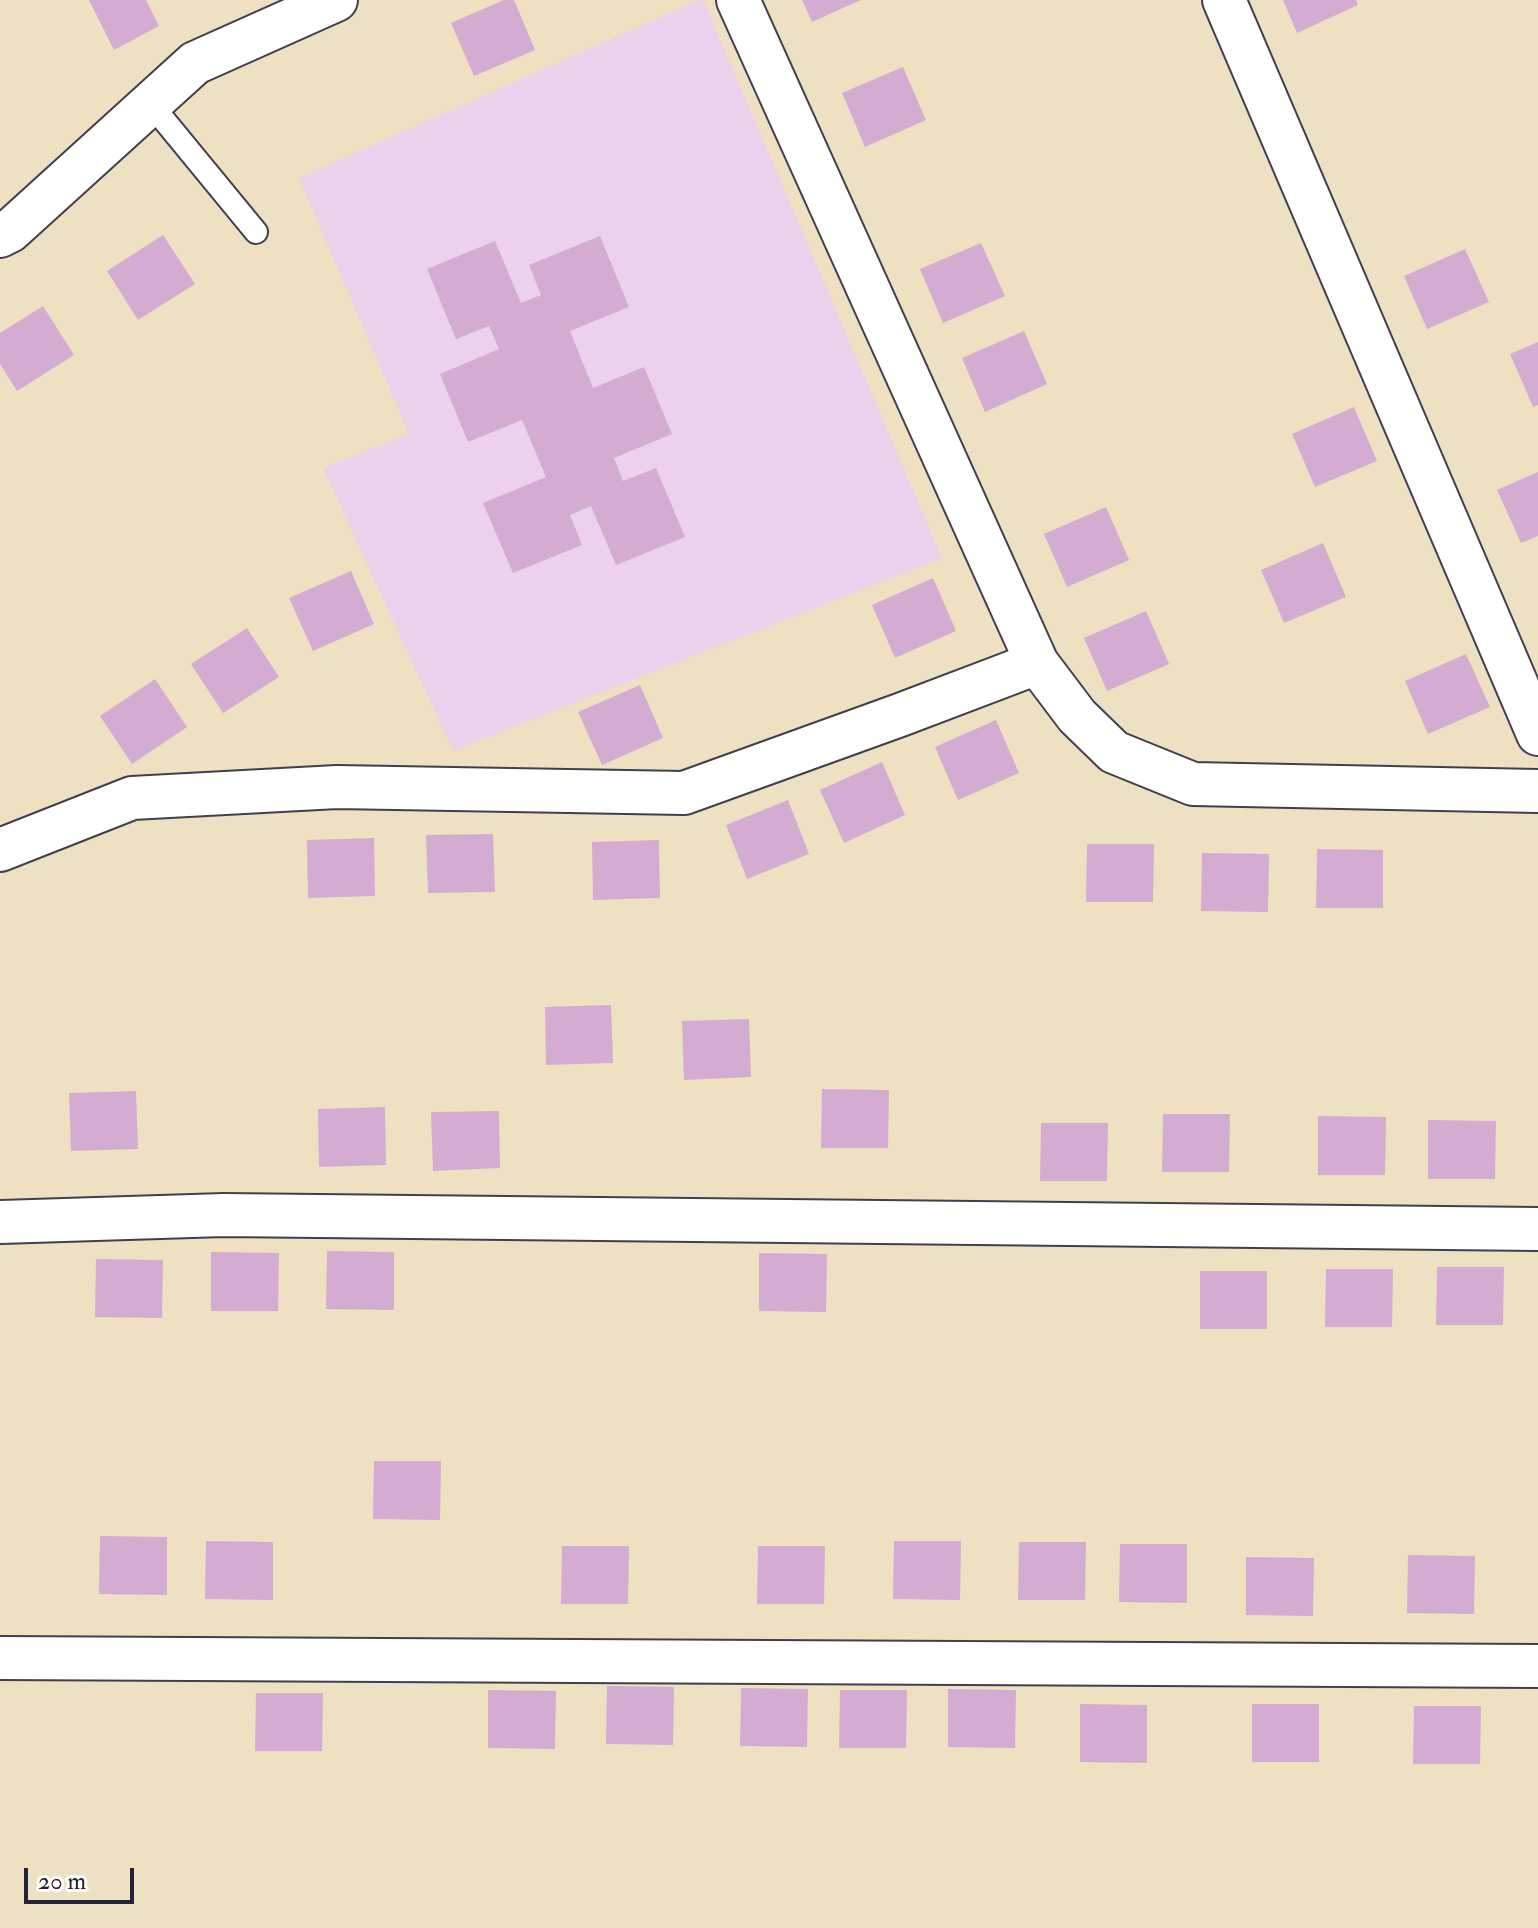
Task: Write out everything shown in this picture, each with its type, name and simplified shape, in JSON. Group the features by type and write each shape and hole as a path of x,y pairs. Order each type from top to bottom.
{"street":[{"path":"0,236 10,231 195,63 336,0"},
{"path":"738,0 1037,663 1077,716 1114,752 1193,784 1538,791"},
{"path":"1224,0 1538,734"},
{"path":"0,850 132,798 337,787 684,793 1037,663"},
{"path":"0,1222 224,1215 1538,1229"},
{"path":"0,1658 1538,1666"}],"lane":[{"path":"150,103 256,232"}],"shaded area":[{"path":"703,0 942,558 453,751 323,468 409,434 299,178"}],"building":[{"path":"89,0 146,0 159,26 114,50"},
{"path":"504,0 514,0 535,50 474,76 451,23"},
{"path":"802,0 861,0 812,22"},
{"path":"1283,0 1356,0 1358,5 1297,33"},
{"path":"903,67 926,120 865,147 842,93"},
{"path":"163,235 195,284 138,320 107,271"},
{"path":"600,236 629,307 570,331 593,388 644,367 672,434 614,458 623,481 656,468 685,537 616,565 591,506 570,515 582,545 513,573 483,503 546,477 522,420 468,442 440,374 499,349 489,326 456,339 427,269 495,241 521,303 541,295 529,265"},
{"path":"981,243 1005,296 943,323 920,269"},
{"path":"1465,249 1489,302 1427,329 1404,276"},
{"path":"43,306 74,355 17,391 0,364 0,333"},
{"path":"1024,331 1047,384 985,412 962,358"},
{"path":"1538,342 1538,405 1533,407 1510,354"},
{"path":"1354,407 1377,461 1315,487 1292,434"},
{"path":"1538,472 1538,536 1521,543 1497,490"},
{"path":"1106,507 1129,560 1067,587 1044,534"},
{"path":"1323,543 1346,597 1284,623 1261,570"},
{"path":"351,571 374,624 313,651 289,598"},
{"path":"933,578 956,631 895,658 872,605"},
{"path":"1146,611 1169,664 1107,691 1084,638"},
{"path":"247,628 279,677 223,713 191,664"},
{"path":"1466,654 1490,707 1428,734 1405,681"},
{"path":"155,679 187,727 132,764 100,716"},
{"path":"640,685 663,738 602,765 578,712"},
{"path":"996,720 1019,773 958,800 935,747"},
{"path":"882,762 905,815 844,843 820,790"},
{"path":"788,800 809,854 747,879 726,825"},
{"path":"493,834 495,892 428,893 426,835"},
{"path":"374,838 375,896 308,898 307,840"},
{"path":"659,840 660,898 593,900 592,842"},
{"path":"1087,844 1154,844 1153,902 1086,902"},
{"path":"1317,849 1383,850 1383,908 1316,908"},
{"path":"1202,853 1269,854 1268,912 1201,911"},
{"path":"611,1005 613,1063 546,1065 545,1007"},
{"path":"749,1019 751,1077 684,1080 682,1021"},
{"path":"822,1089 889,1090 888,1148 821,1148"},
{"path":"136,1091 138,1149 71,1151 69,1093"},
{"path":"385,1107 386,1165 319,1167 318,1109"},
{"path":"499,1111 500,1168 433,1171 431,1112"},
{"path":"1163,1114 1230,1114 1229,1172 1162,1172"},
{"path":"1318,1116 1386,1117 1385,1175 1318,1175"},
{"path":"1428,1120 1496,1121 1495,1179 1428,1179"},
{"path":"1041,1123 1108,1123 1107,1181 1040,1181"},
{"path":"327,1251 394,1252 394,1310 326,1309"},
{"path":"211,1252 279,1253 278,1311 211,1311"},
{"path":"759,1253 827,1254 826,1312 759,1311"},
{"path":"96,1259 163,1260 162,1318 95,1317"},
{"path":"1437,1267 1504,1267 1503,1325 1436,1325"},
{"path":"1326,1269 1393,1269 1392,1327 1325,1327"},
{"path":"1200,1271 1267,1271 1267,1329 1200,1329"},
{"path":"374,1461 441,1461 440,1520 373,1519"},
{"path":"100,1536 167,1537 167,1595 99,1594"},
{"path":"206,1541 273,1542 273,1600 205,1599"},
{"path":"894,1541 961,1541 960,1600 893,1599"},
{"path":"1019,1542 1086,1542 1085,1600 1018,1600"},
{"path":"1120,1544 1187,1544 1187,1603 1119,1602"},
{"path":"562,1546 629,1546 628,1604 561,1604"},
{"path":"758,1546 825,1546 824,1604 757,1604"},
{"path":"1408,1555 1475,1556 1474,1614 1407,1613"},
{"path":"1246,1557 1314,1558 1313,1616 1246,1615"},
{"path":"607,1686 674,1687 673,1745 606,1744"},
{"path":"741,1688 808,1689 807,1747 740,1746"},
{"path":"948,1689 1016,1690 1015,1748 948,1747"},
{"path":"488,1690 556,1691 555,1749 488,1748"},
{"path":"840,1690 907,1690 906,1748 839,1748"},
{"path":"256,1693 323,1693 322,1751 255,1751"},
{"path":"1080,1704 1147,1705 1147,1763 1080,1762"},
{"path":"1252,1704 1319,1704 1319,1762 1252,1762"},
{"path":"1414,1706 1481,1706 1480,1764 1413,1764"}]}
